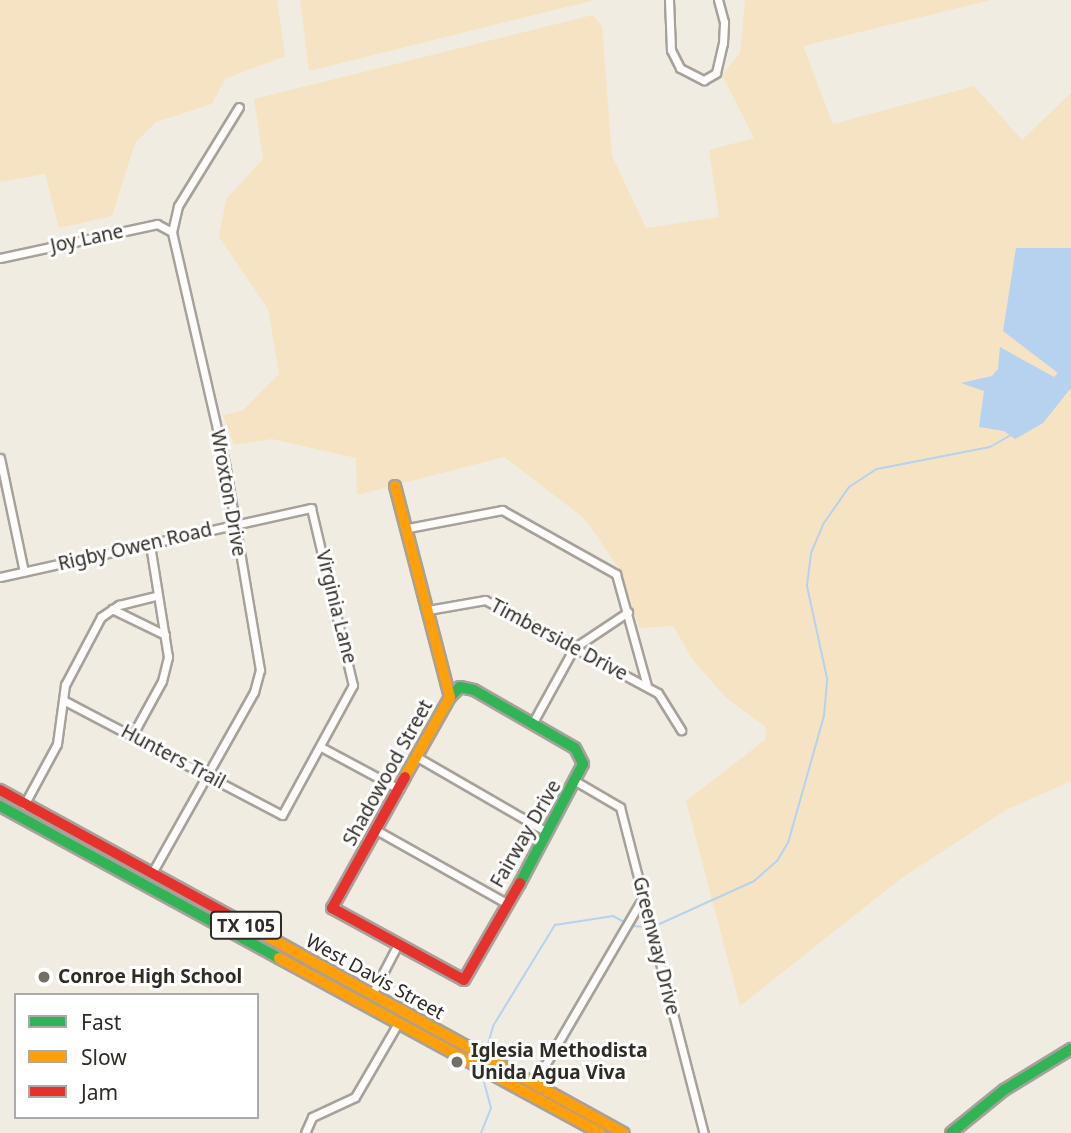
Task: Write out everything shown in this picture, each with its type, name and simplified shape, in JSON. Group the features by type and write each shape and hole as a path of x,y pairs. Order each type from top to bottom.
{"main road":[{"name":"Shadowood Street","path":"396,486 450,697 332,908 397,946"},
{"path":"450,697 460,687 467,687 532,724"},
{"name":"Fairway Drive","path":"397,946 464,980 577,782 582,757 532,724"},
{"name":"West Davis Street","path":"0,790 624,1133"},
{"name":"West Davis Street","path":"0,806 600,1133"},
{"path":"108,864 120,866 177,897 189,894"},
{"path":"236,934 244,931 298,954"},
{"path":"313,976 361,997 372,994"},
{"path":"398,1023 406,1019 446,1040 459,1042"},
{"path":"951,1133 1004,1090 1071,1049"},
{"path":"471,1063 481,1063 525,1087 534,1084"}],"street":[{"path":"669,0 671,50 680,68 704,80 716,73 723,43 724,22 718,0"},
{"name":"Wroxton Drive","path":"152,873 254,692 260,670 236,524 172,232 178,206 239,107"},
{"name":"Joy Lane","path":"0,258 157,224 172,232"},
{"path":"0,458 24,572"},
{"name":"Rigby Owen Road","path":"0,577 311,508"},
{"name":"Virginia Lane","path":"282,815 350,695 353,674 311,508"},
{"path":"408,528 502,510 616,574 648,686 664,699 681,730"},
{"path":"133,734 166,670 165,635 155,596 150,544"},
{"path":"17,815 57,744 69,675 101,617 112,609 155,596"},
{"name":"Timberside Drive","path":"428,610 485,600 648,686"},
{"path":"112,609 165,635"},
{"path":"532,724 574,648 628,612"},
{"name":"Hunters Trail","path":"63,700 133,734 282,815"},
{"path":"321,747 399,789"},
{"path":"418,757 547,832"},
{"name":"Greenway Drive","path":"577,782 620,807 704,1133"},
{"path":"376,831 506,904"},
{"path":"534,1084 644,897"},
{"path":"372,994 397,946"},
{"path":"305,1133 312,1117 355,1097 398,1023"}],"shaded area":[{"path":"0,0 277,0 285,56 225,79 212,104 156,122 135,143 112,216 59,228 45,174 0,182"},
{"path":"300,0 595,0 309,71"},
{"path":"745,0 991,0 803,46 833,124 974,86 1022,140 1071,93 1071,781 1006,810 903,877 740,1006 686,801 766,739 765,726 726,698 693,660 673,626 639,628 622,573 585,519 504,457 357,495 356,458 272,439 234,445 223,415 242,411 279,374 268,309 219,237 226,199 263,159 254,99 593,15 602,26 612,156 646,228 719,217 709,150 754,138 722,75 740,53"}],"water":[{"path":"1016,248 1071,248 1071,388 1043,423 1015,439 1004,431 979,427 984,391 961,383 992,376 998,369 1000,347 1054,377 1058,373 1003,331"}],"waterway":[{"path":"655,926 754,881 777,861 788,843 824,716 827,678 807,586 811,553 824,523 849,487 877,469 990,447 1011,435"},
{"path":"486,1051 493,1026 555,925 613,916 626,923"},
{"path":"631,926 649,927"},
{"path":"481,1133 491,1108 484,1081"}],"traffic: fast":[{"path":"450,697 460,687 474,690 575,748 583,764 520,883"},
{"path":"0,806 279,958"},
{"path":"951,1133 1004,1090 1071,1049"}],"traffic: slow":[{"path":"395,486 450,697 405,777"},
{"path":"263,934 624,1133"},
{"path":"279,958 600,1133"}],"traffic: jam":[{"path":"405,777 332,908 464,980 520,883"},
{"path":"0,790 263,934"}],"place":[{"name":"Conroe High School","path":"44,977"},
{"name":"Iglesia Methodista Unida Agua Viva","path":"457,1062"}]}
